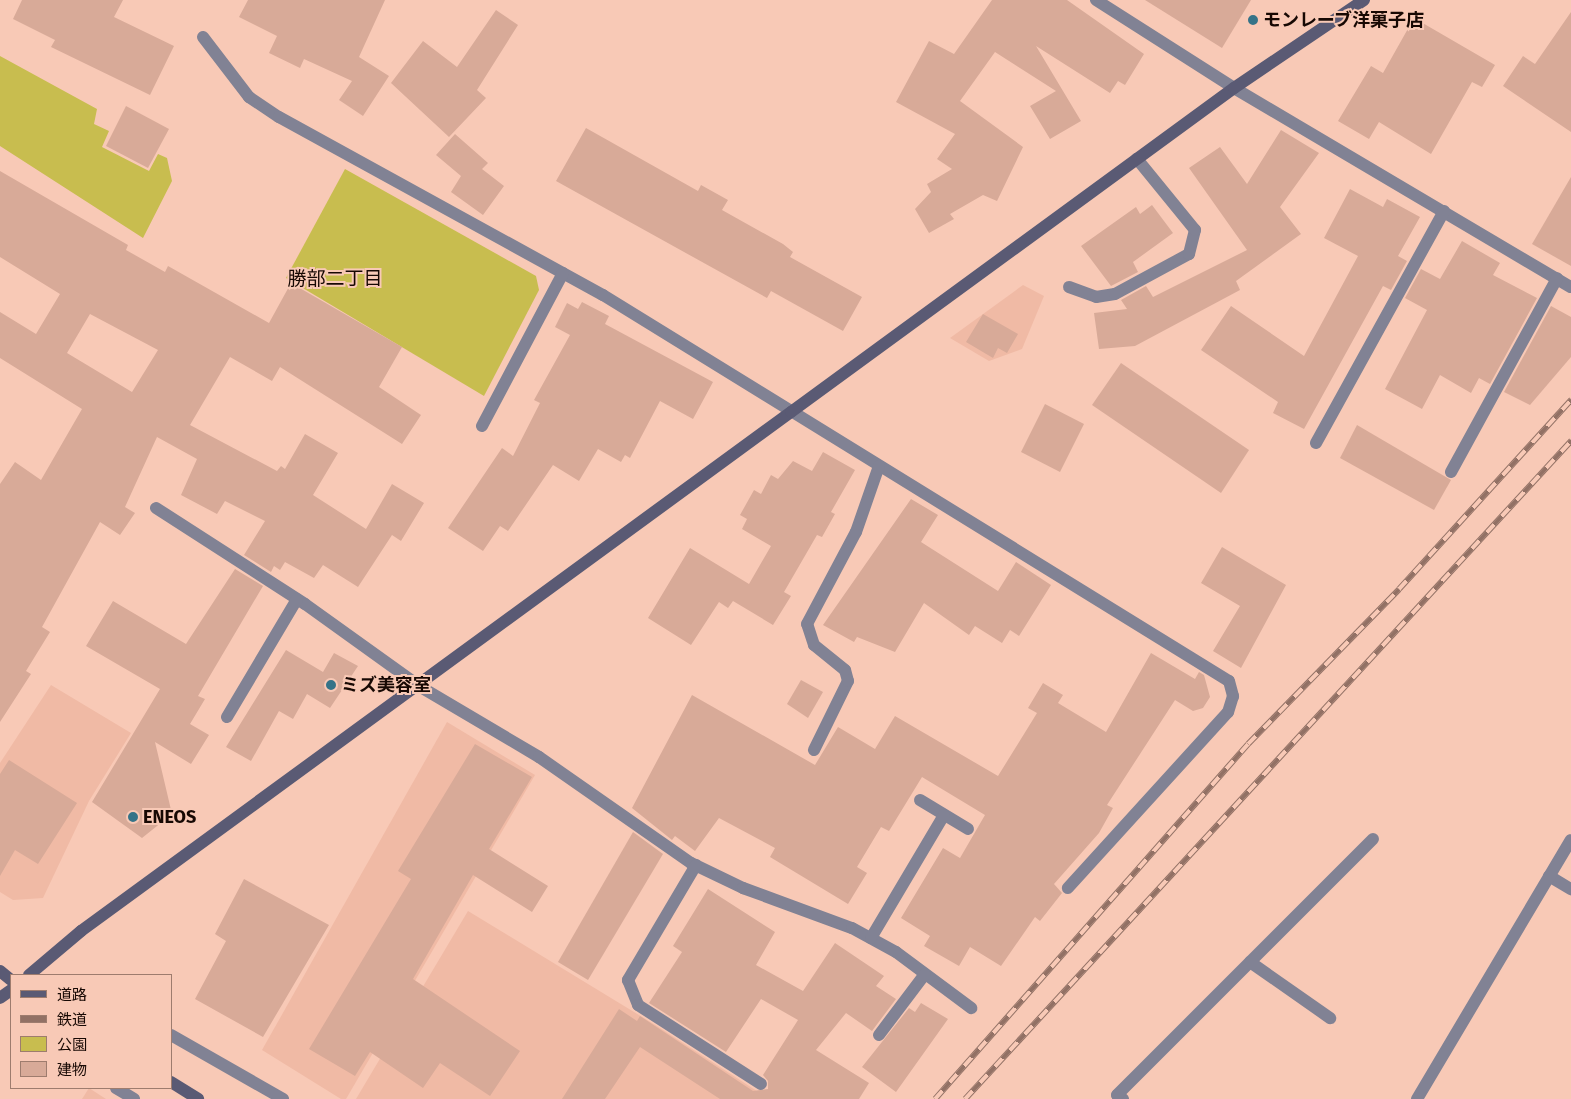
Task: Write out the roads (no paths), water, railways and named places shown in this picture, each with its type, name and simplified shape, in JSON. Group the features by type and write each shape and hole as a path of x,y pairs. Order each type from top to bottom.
{"street":[{"path":"1096,0 1234,88 1571,287"},
{"path":"30,974 81,932 1234,88 1364,0"},
{"path":"203,37 249,96 278,118 563,273 1229,681 1233,696 1228,712 1068,888"},
{"path":"1069,287 1096,297 1116,294 1189,254 1195,230 1137,159"},
{"path":"1316,443 1444,211"},
{"path":"482,426 563,273"},
{"path":"1451,472 1557,278"},
{"path":"814,750 848,680 845,670 814,645 807,624 856,532 879,466"},
{"path":"156,508 297,599 419,686 539,757 696,865 871,938 971,1008"},
{"path":"227,717 297,599"},
{"path":"920,800 968,829"},
{"path":"871,938 944,815"},
{"path":"1123,1099 1117,1095 1373,839"},
{"path":"1417,1099 1571,840"},
{"path":"696,865 628,980 638,1005 761,1084"},
{"path":"1549,876 1571,889"},
{"path":"1250,962 1330,1018"},
{"path":"0,971 10,979"},
{"path":"879,1035 925,974"},
{"path":"172,1036 283,1099"},
{"path":"172,1083 198,1099"},
{"path":"118,1089 134,1099"}],"railway":[{"path":"935,1099 1248,744 1399,589 1571,400"},
{"path":"965,1099 1571,441"}],"place":[{"name":"モンレーブ洋菓子店","path":"1253,20"},
{"name":"ミズ美容室","path":"331,685"},
{"name":"ENEOS","path":"133,817"}],"district":[{"name":"勝部二丁目","path":"335,279"}]}
